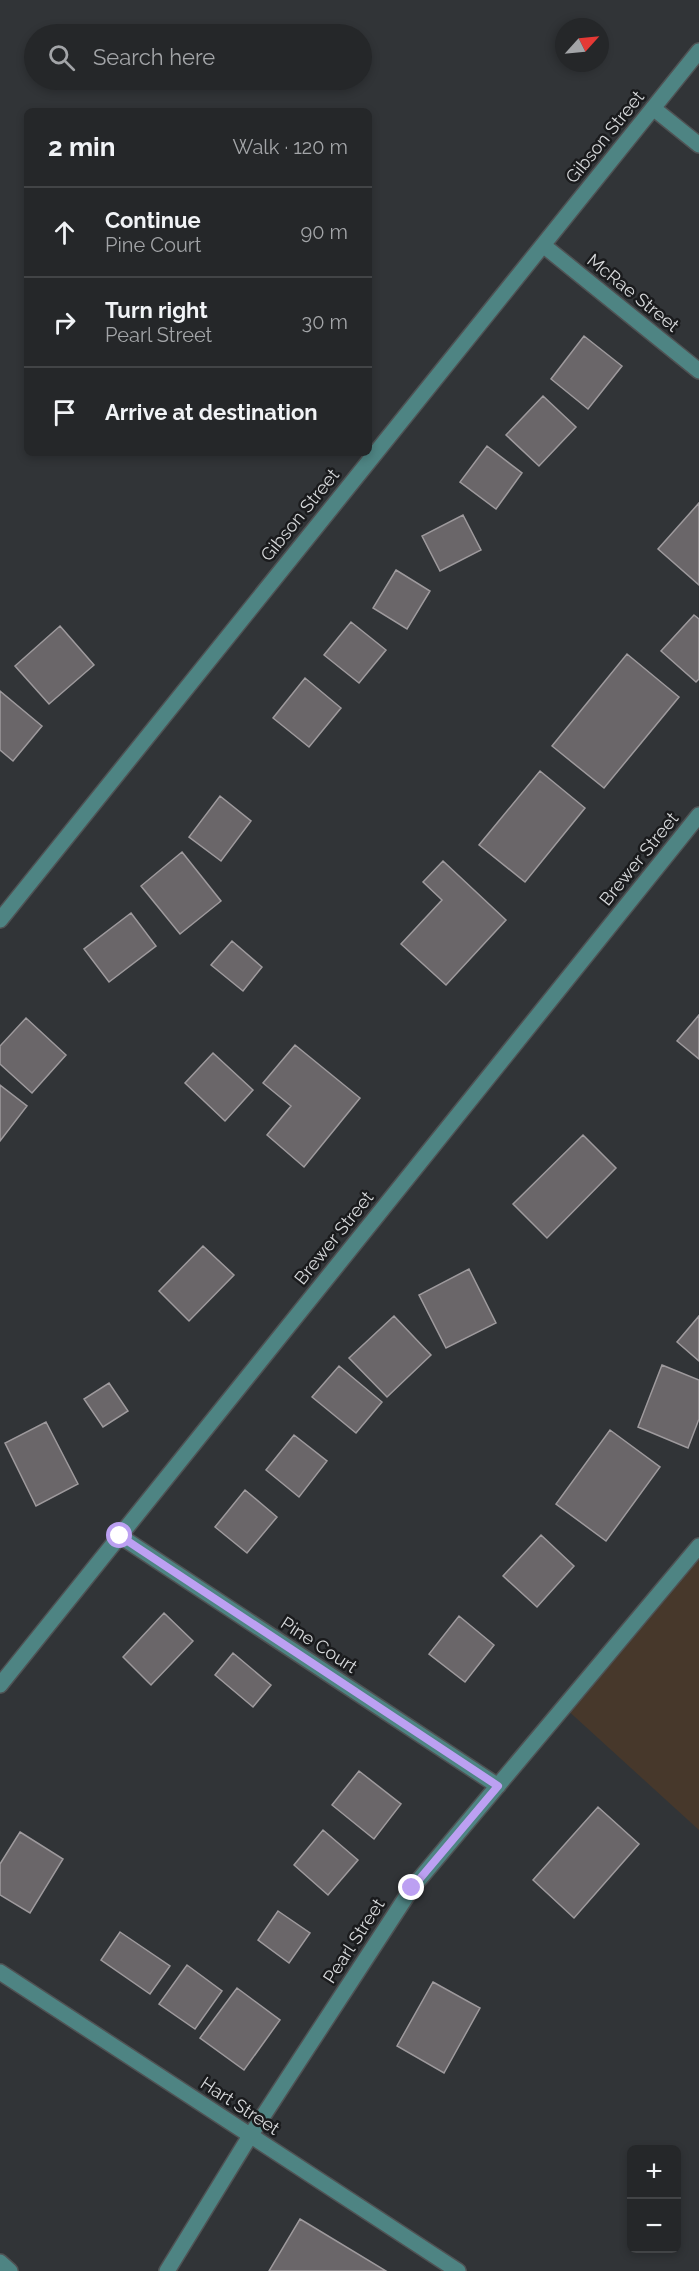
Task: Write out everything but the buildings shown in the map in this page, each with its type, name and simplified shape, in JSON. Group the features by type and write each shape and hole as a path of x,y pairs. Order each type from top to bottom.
{"street":[{"name":"Gibson Street","path":"0,920 699,51"},
{"path":"653,108 699,145"},
{"name":"McRae Street","path":"543,244 699,371"},
{"name":"Brewer Street","path":"0,1685 699,815"},
{"name":"Pine Court","path":"120,1536 498,1786"},
{"name":"Pearl Street","path":"167,2271 250,2136 412,1888 699,1546"},
{"name":"Hart Street","path":"0,1972 458,2271"},
{"path":"0,2262 9,2271"}],"shaded area":[{"path":"699,1546 699,1830 564,1707"}],"route":[{"path":"120,1536 498,1786 412,1888"}]}
